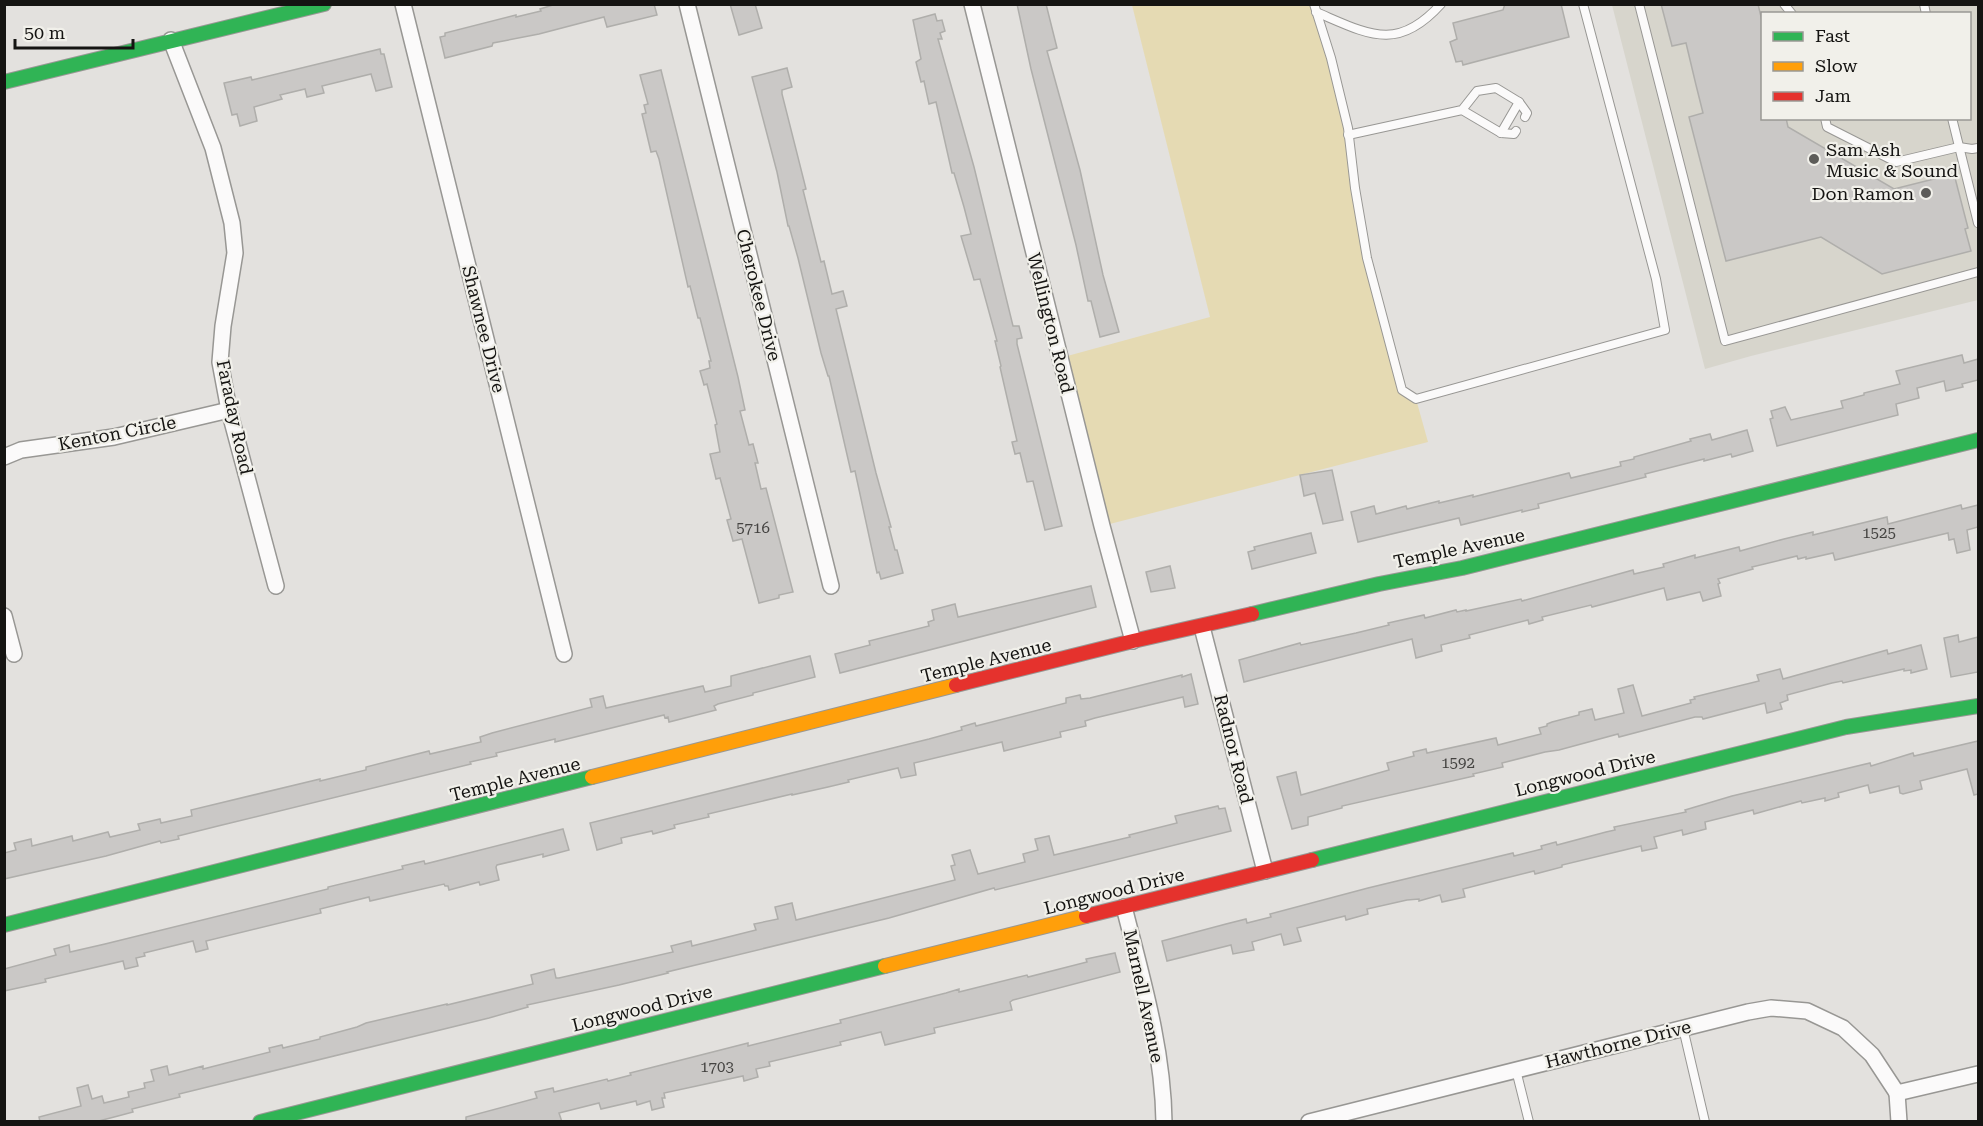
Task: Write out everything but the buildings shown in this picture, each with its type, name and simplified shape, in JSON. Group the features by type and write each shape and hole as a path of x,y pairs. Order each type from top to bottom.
{"street":[{"path":"4,82 324,4"},
{"name":"Shawnee Drive","path":"403,4 564,654"},
{"name":"Cherokee Drive","path":"687,4 831,586"},
{"name":"Wellington Road","path":"972,4 1102,526 1133,641"},
{"name":"Faraday Road","path":"171,40 213,148 232,224 235,253 223,326 220,362 229,410 276,586"},
{"name":"Kenton Circle","path":"4,457 21,450 114,437 229,410"},
{"name":"Temple Avenue","path":"4,925 1133,641 1202,627 1409,577 1462,568 1978,440"},
{"path":"4,616 14,654"},
{"name":"Radnor Road","path":"1202,627 1265,871"},
{"name":"Longwood Drive","path":"260,1122 1846,726 1978,706"},
{"name":"Marnell Avenue","path":"1125,907 1155,1031 1164,1097 1164,1122"},
{"name":"Hawthorne Drive","path":"1309,1122 1355,1116 1516,1070 1771,1008 1807,1011 1843,1028 1872,1055 1897,1093"},
{"path":"1899,1122 1897,1093 1978,1074"}],"lane":[{"path":"1315,8 1366,33 1386,35 1406,33 1429,18 1441,4"},
{"path":"1315,8 1331,58 1348,135 1354,188 1370,270 1402,390 1416,399 1665,330 1656,279 1583,4"},
{"path":"1639,4 1725,341 1978,272"},
{"path":"1348,135 1462,110 1477,91 1496,88 1519,102 1527,113 1525,117"},
{"path":"1501,133 1519,102"},
{"path":"1462,110 1501,133 1514,134 1516,131"},
{"path":"1825,120 1827,127 1896,162 1959,147 1978,148"},
{"path":"1952,120 1978,223"},
{"path":"1683,1028 1705,1122"},
{"path":"1516,1070 1529,1122"}],"shaded area":[{"path":"1132,5 1314,5 1348,128 1367,258 1402,389 1416,399 1428,442 1102,526 1060,358 1210,317"},
{"path":"1612,5 1978,5 1978,300 1705,369"}],"traffic: fast":[{"path":"4,82 324,4"},
{"path":"1252,614 1379,584 1462,568 1978,440"},
{"path":"1312,860 1846,727 1978,706"},
{"path":"4,925 592,777"},
{"path":"260,1122 885,966"}],"traffic: slow":[{"path":"592,777 956,685"},
{"path":"885,966 1086,916"}],"traffic: jam":[{"path":"956,685 1252,614"},
{"path":"1086,916 1312,860"}],"place":[{"name":"Sam Ash Music & Sound","path":"1814,159"},
{"name":"Don Ramon","path":"1926,193"}]}
